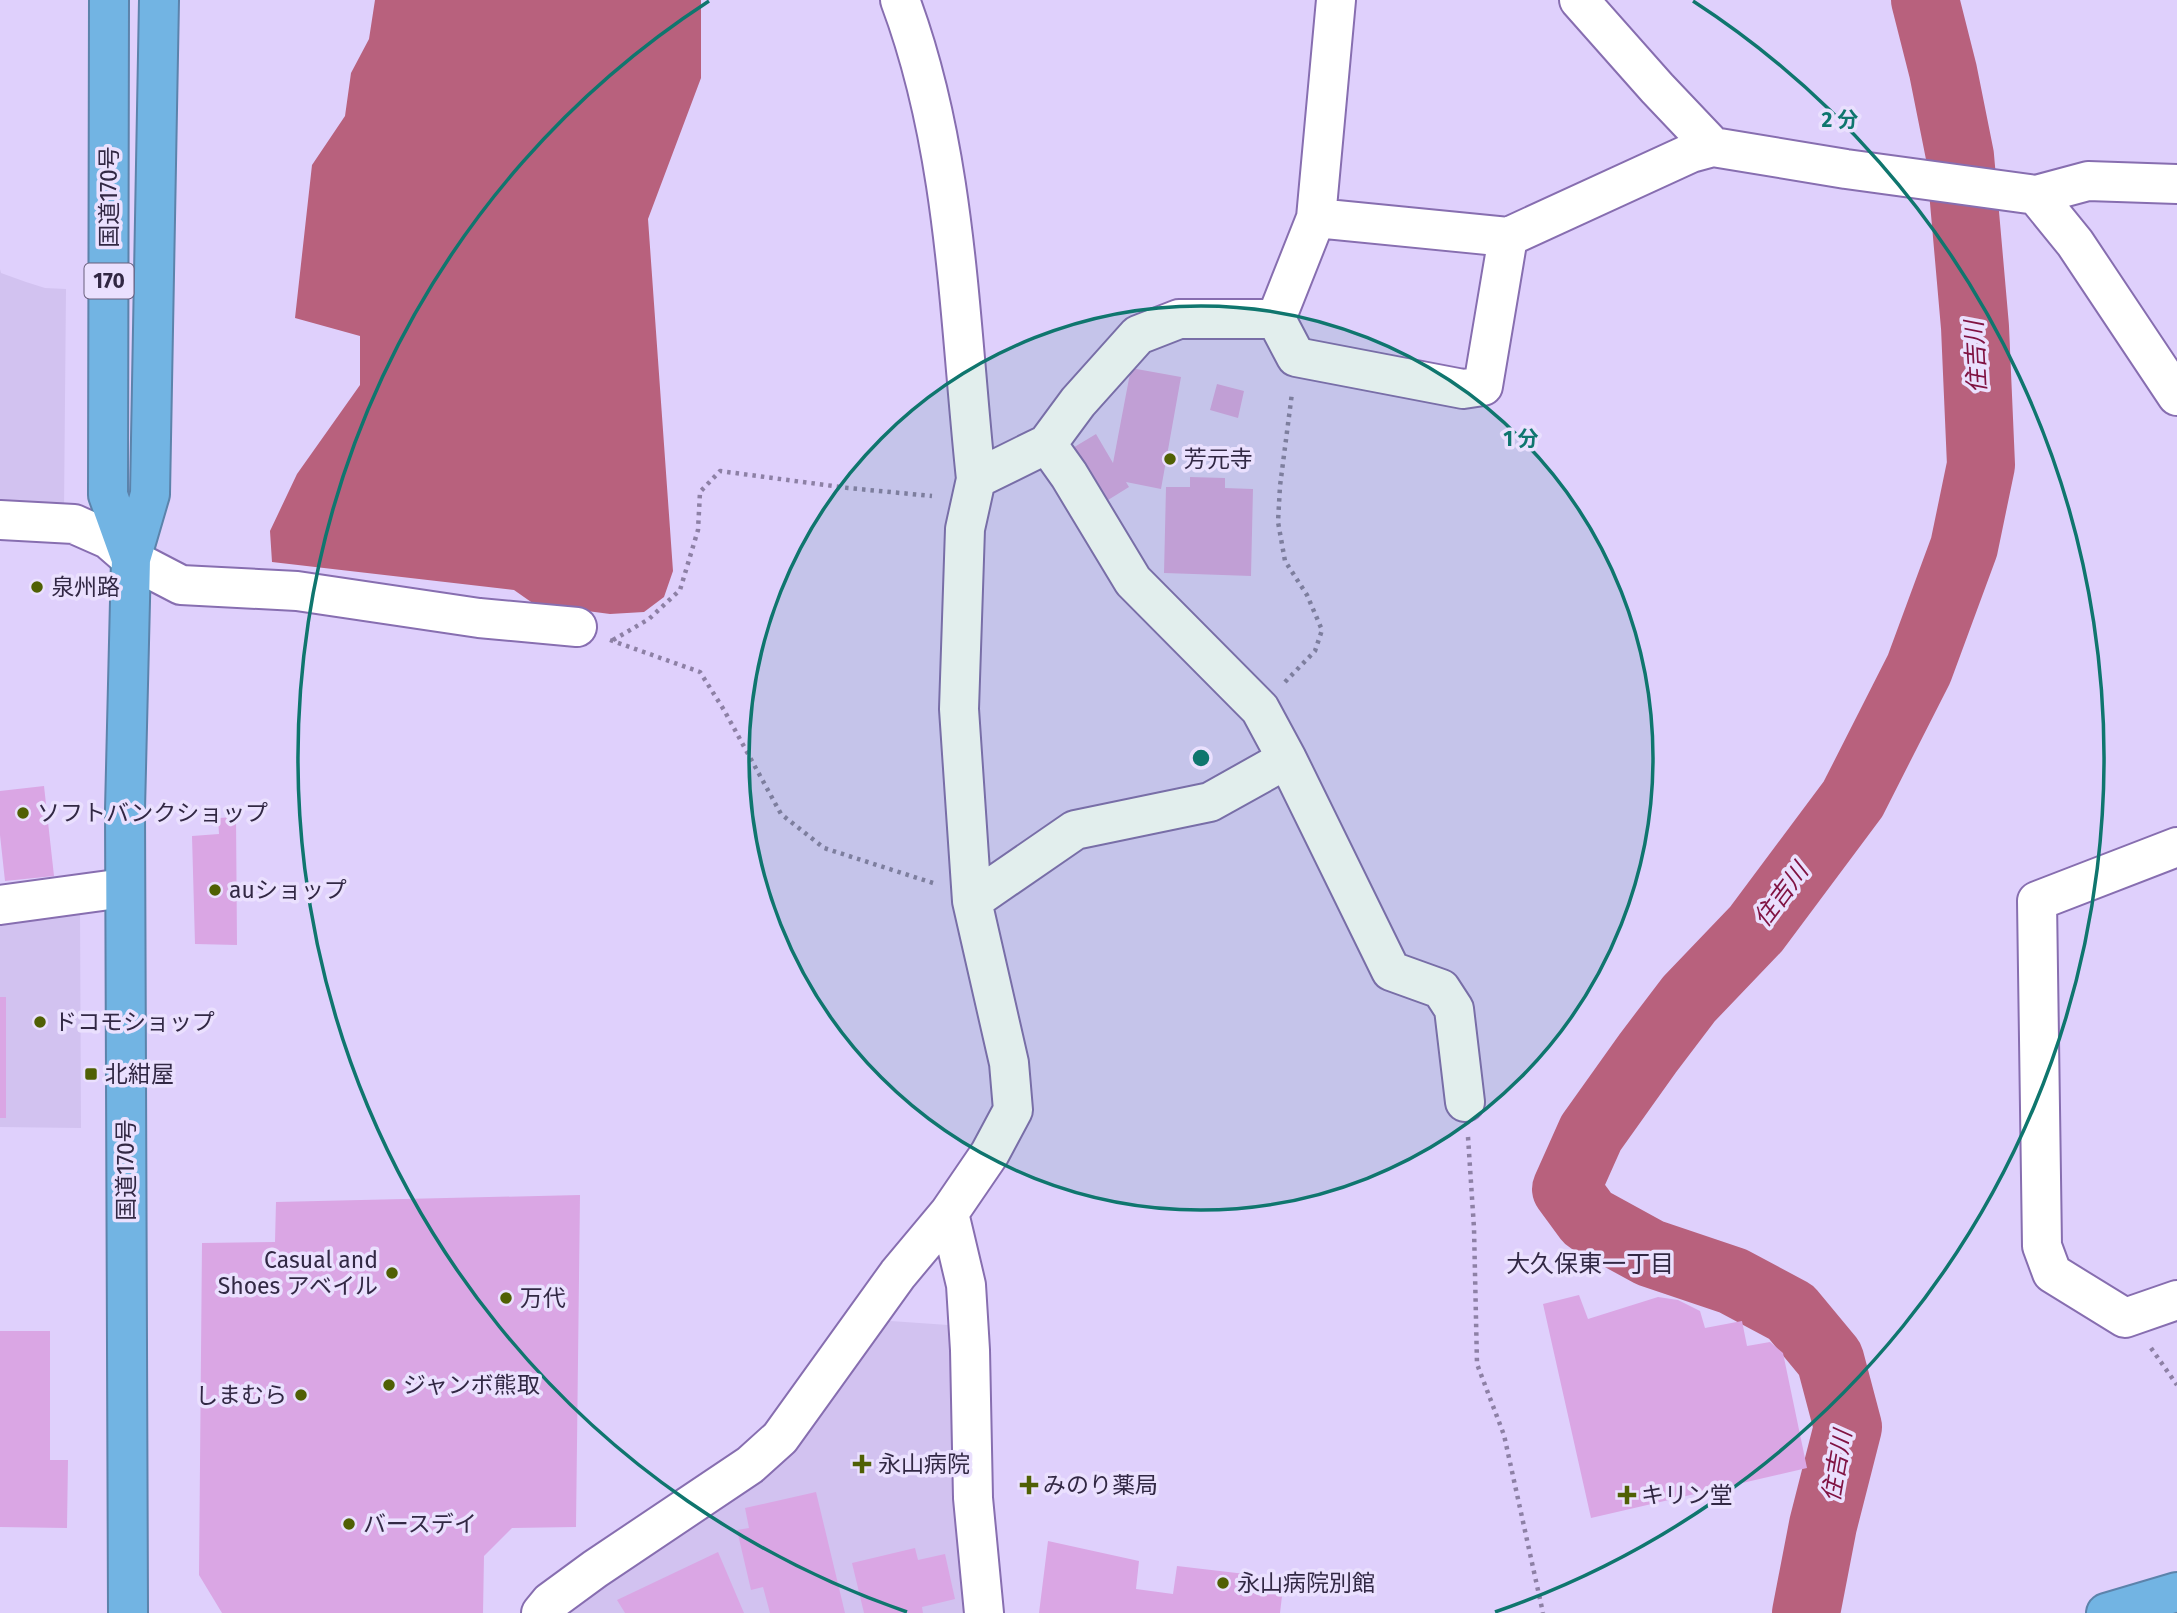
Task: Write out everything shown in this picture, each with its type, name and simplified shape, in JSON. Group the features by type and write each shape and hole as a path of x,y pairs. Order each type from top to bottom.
{"highway":[{"name":"国道170号","path":"109,0 108,495 131,559"},
{"name":"国道170号","path":"128,1613 124,888 131,559 150,494 159,0"},
{"path":"2106,1613 2177,1592"}],"street":[{"path":"541,1613 550,1602 595,1569 750,1465 780,1438 898,1273 949,1213 990,1153 1013,1110 1009,1063 972,901 959,709 965,529 974,490 950,201 915,41 900,0"},
{"path":"1336,0 1316,218 1276,319 1296,357 1463,389 1483,386 1508,237"},
{"path":"1579,0 1713,147"},
{"path":"1316,218 1508,237 1691,153 1713,147 1846,169 2036,195 2088,181 2177,184"},
{"path":"2036,195 2075,243 2177,396"},
{"path":"974,490 1047,444 1078,402 1138,335 1179,319 1276,319"},
{"path":"1047,444 1069,475 1133,581 1260,709 1391,971 1441,989 1454,1009 1465,1102"},
{"path":"0,520 74,524 108,539 131,559 181,585 297,591 479,618 577,627"},
{"path":"972,901 1075,830 1210,802 1287,759"},
{"path":"2177,847 2037,901 2042,1246 2052,1273 2125,1318 2177,1300"},
{"path":"0,905 124,888"},
{"path":"949,1213 966,1285 973,1498 984,1613"}],"path":[{"path":"1260,709 1314,651 1322,630 1307,596 1285,561 1278,522 1296,357"},
{"path":"611,641 649,619 680,590 698,530 700,492 720,471 848,488 974,490"},
{"path":"577,627 700,672 781,814 824,848 940,886 972,901"},
{"path":"1465,1102 1474,1228 1477,1364 1504,1435 1543,1613"}],"shaded area":[{"path":"375,0 701,0 701,78 648,219 673,571 664,597 644,612 610,614 534,604 514,590 272,562 270,531 297,474 360,385 360,336 295,318 312,165 345,116 351,73 369,39"},
{"path":"0,269 1,273 45,288 66,289 64,511 0,507"},
{"name":"ドコモショップ","path":"80,908 81,1128 0,1127 0,917"},
{"name":"永山病院","path":"876,1320 948,1325 969,1613 557,1613 707,1508"}],"building":[{"path":"1131,368 1181,377 1161,489 1126,482 1129,487 1100,505 1066,452 1096,434 1113,463"},
{"path":"1217,384 1244,391 1238,418 1210,410"},
{"path":"1190,477 1225,478 1225,488 1253,489 1251,576 1164,573 1166,487 1190,487"},
{"name":"ソフトバンクショップ","path":"44,786 54,876 5,881 0,835 0,791"},
{"name":"auショップ","path":"236,817 237,945 195,944 192,836 219,834 218,818"},
{"path":"0,997 6,997 6,1118 0,1118"},
{"name":"ジャンボ熊取","path":"580,1195 576,1527 512,1528 484,1556 483,1613 222,1613 199,1575 202,1243 275,1242 276,1202"},
{"path":"1579,1295 1588,1319 1658,1297 1678,1300 1700,1311 1705,1328 1742,1321 1747,1346 1770,1342 1783,1353 1807,1468 1591,1518 1543,1304"},
{"path":"0,1331 50,1331 50,1460 68,1460 67,1528 0,1527"},
{"path":"816,1492 845,1613 770,1613 763,1587 751,1590 737,1530 749,1528 745,1508"},
{"name":"永山病院別館","path":"1048,1541 1139,1561 1136,1589 1173,1594 1177,1566 1271,1577 1270,1592 1282,1596 1280,1613 1039,1613"},
{"path":"915,1548 918,1560 945,1554 955,1599 922,1607 923,1613 864,1613 852,1563"},
{"path":"718,1552 744,1613 625,1613 617,1600"}],"waterway":[{"name":"住吉川","path":"1806,1613 1823,1525 1848,1427 1830,1359 1791,1312 1733,1281 1650,1253 1588,1219 1566,1189 1591,1133 1648,1053 1689,999 1756,929 1853,799 1919,669 1964,547 1981,465 1975,327 1960,156 1925,0"}],"place":[{"name":"芳元寺","path":"1170,459"},
{"name":"泉州路","path":"37,587"},
{"name":"ソフトバンクショップ","path":"23,813"},
{"name":"auショップ","path":"215,890"},
{"name":"ドコモショップ","path":"40,1022"},
{"name":"北紺屋","path":"91,1074"},
{"name":"Casual and Shoes アベイル","path":"392,1273"},
{"name":"万代","path":"506,1298"},
{"name":"ジャンボ熊取","path":"389,1385"},
{"name":"しまむら","path":"301,1395"},
{"name":"永山病院","path":"862,1464"},
{"name":"みのり薬局","path":"1029,1485"},
{"name":"キリン堂","path":"1627,1495"},
{"name":"バースデイ","path":"349,1524"},
{"name":"永山病院別館","path":"1223,1583"}],"district":[{"name":"大久保東一丁目","path":"1590,1264"}]}
